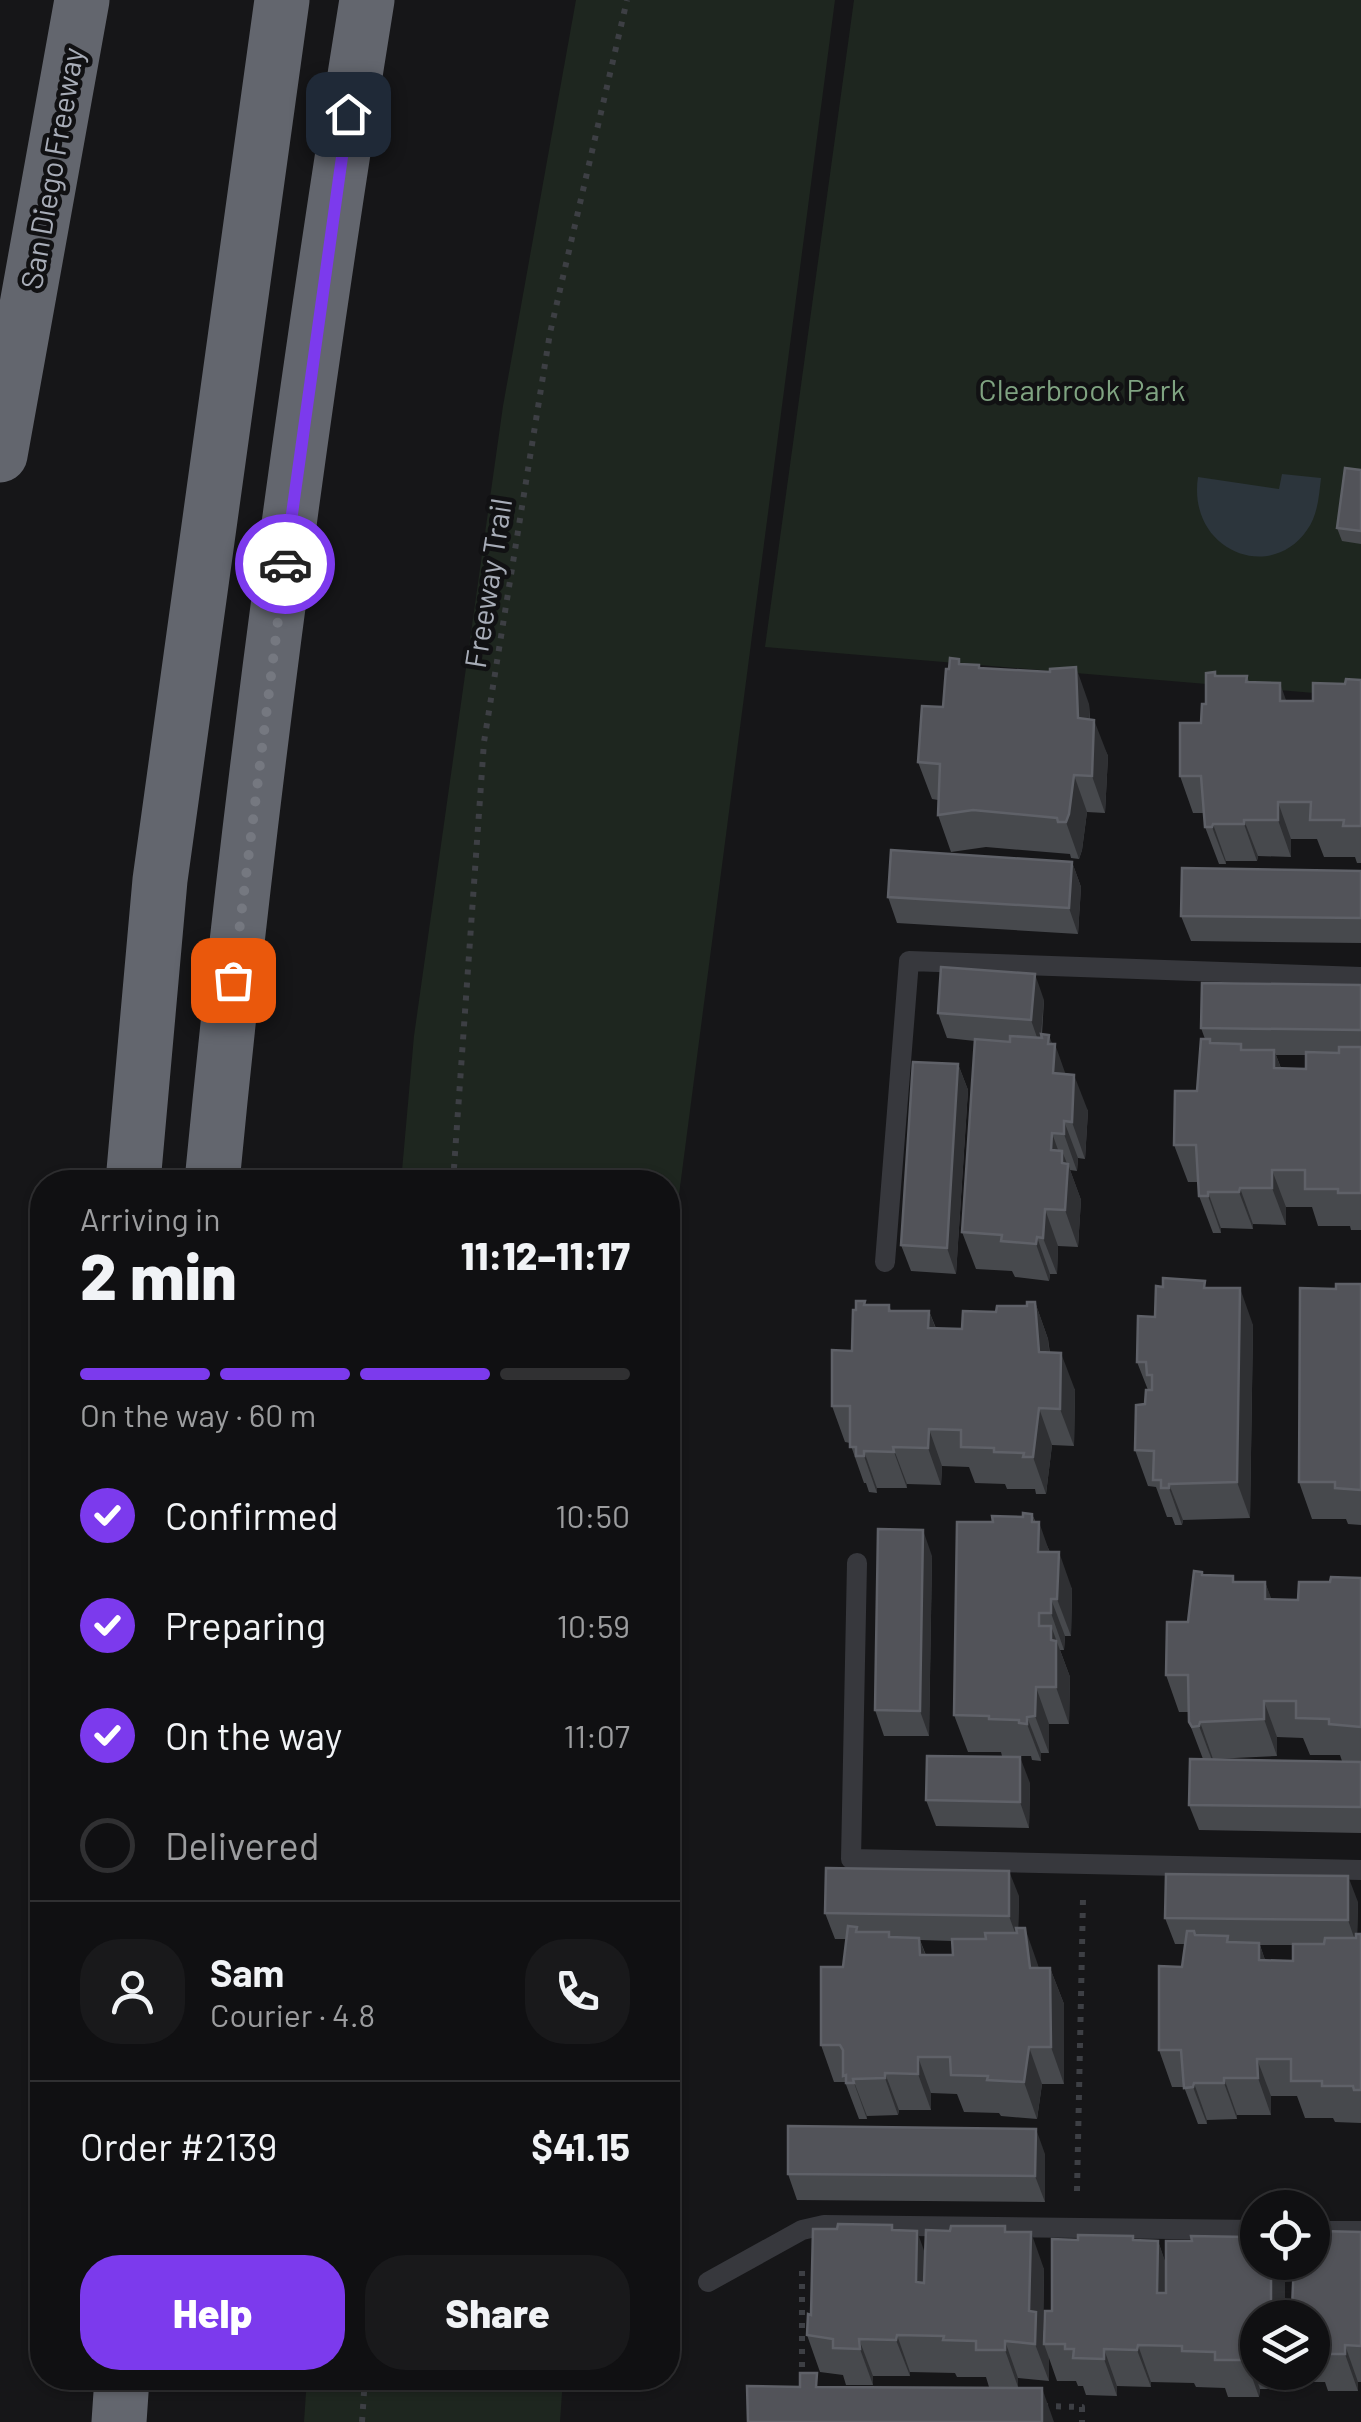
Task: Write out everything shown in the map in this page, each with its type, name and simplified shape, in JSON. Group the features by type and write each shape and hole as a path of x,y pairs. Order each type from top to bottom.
{"highway":[{"name":"San Diego Freeway","path":"0,455 82,0"},
{"path":"134,1170 160,880 282,0"},
{"path":"213,1170 278,614 366,0"},
{"path":"119,2422 121,2390"}],"lane":[{"path":"885,1262 909,961 1361,977"},
{"path":"857,1563 851,1860 1361,1870"},
{"path":"708,2282 802,2230 824,2226 1240,2230"},
{"path":"1330,2231 1361,2231"}],"path":[{"name":"Freeway Trail","path":"454,1170 484,742 550,333 627,0"},
{"path":"1076,2228 1083,1864"},
{"path":"802,2230 802,2381"},
{"path":"362,2422 365,2390"},
{"path":"1026,2406 1082,2408 1082,2422"}],"green space":[{"path":"576,0 835,0 680,1187 680,1170 402,1170 414,1036 503,406"},
{"name":"Clearbrook Park","path":"854,0 1361,0 1361,697 765,647"},
{"path":"306,2390 562,2390 560,2422 304,2422"}],"shaded area":[{"path":"1282,474 1321,478 1316,511 1307,530 1291,546 1273,555 1253,556 1234,551 1218,540 1205,524 1198,502 1198,477 1279,489"}],"building":[{"path":"1345,468 1361,470 1361,531 1337,528"},
{"path":"950,658 979,668 1050,672 1076,667 1078,718 1094,720 1092,776 1074,775 1066,822 973,810 938,815 940,764 918,762 922,706 943,707"},
{"path":"1215,672 1215,676 1247,676 1246,682 1280,683 1280,701 1313,701 1313,683 1361,680 1361,826 1343,826 1344,820 1310,820 1311,802 1278,802 1278,820 1244,820 1244,824 1205,827 1201,776 1180,776 1180,723 1201,723 1202,704 1206,704 1206,673"},
{"path":"891,850 1072,862 1069,908 888,897"},
{"path":"1182,868 1361,871 1361,918 1181,916"},
{"path":"941,967 1035,974 1031,1020 938,1013"},
{"path":"1202,983 1361,985 1361,1030 1201,1028"},
{"path":"1041,1034 1049,1035 1048,1044 1055,1044 1053,1073 1074,1075 1072,1122 1064,1121 1064,1134 1052,1133 1051,1150 1062,1151 1062,1163 1068,1164 1065,1210 1045,1209 1043,1238 1037,1237 1036,1244 1001,1241 1002,1235 962,1232 975,1039 1010,1042 1010,1036 1042,1038"},
{"path":"1201,1039 1241,1044 1241,1050 1274,1050 1274,1068 1306,1069 1306,1052 1339,1053 1339,1047 1361,1047 1361,1193 1305,1189 1305,1170 1272,1170 1272,1188 1240,1188 1239,1192 1208,1192 1208,1196 1199,1196 1196,1145 1174,1145 1175,1091 1197,1091"},
{"path":"913,1062 958,1064 947,1248 901,1245"},
{"path":"1163,1278 1205,1281 1204,1288 1240,1288 1237,1482 1169,1484 1169,1488 1161,1488 1161,1480 1153,1480 1154,1451 1135,1450 1136,1405 1145,1404 1146,1390 1152,1390 1152,1375 1147,1375 1146,1362 1137,1362 1138,1316 1155,1317 1156,1286 1163,1287"},
{"path":"1336,1284 1361,1284 1361,1490 1335,1488 1335,1482 1299,1482 1300,1288 1336,1289"},
{"path":"856,1301 865,1301 864,1305 889,1305 889,1311 929,1311 928,1328 962,1329 963,1311 996,1312 997,1306 1027,1306 1027,1302 1035,1302 1039,1352 1061,1353 1060,1409 1039,1408 1033,1457 994,1452 994,1448 961,1447 961,1430 929,1429 928,1448 893,1447 894,1452 864,1451 864,1456 856,1456 856,1447 850,1447 850,1406 832,1406 832,1350 852,1351"},
{"path":"1023,1513 1032,1514 1032,1522 1039,1522 1038,1552 1059,1552 1057,1599 1051,1599 1051,1613 1039,1613 1039,1626 1051,1626 1051,1640 1056,1641 1056,1687 1036,1687 1035,1716 1027,1717 1027,1724 989,1716 954,1715 957,1522 993,1522 992,1516 1023,1517"},
{"path":"878,1529 923,1530 920,1711 875,1710"},
{"path":"1194,1571 1233,1576 1233,1582 1265,1582 1265,1599 1298,1600 1299,1582 1361,1578 1361,1727 1329,1724 1329,1719 1296,1718 1296,1701 1264,1701 1264,1719 1200,1722 1192,1727 1188,1675 1166,1675 1167,1622 1188,1622"},
{"path":"927,1756 1020,1757 1020,1802 926,1800"},
{"path":"1190,1759 1361,1762 1361,1807 1189,1805"},
{"path":"826,1868 1009,1871 1009,1916 825,1913"},
{"path":"1166,1874 1348,1876 1348,1920 1165,1918"},
{"path":"848,1926 857,1927 856,1932 889,1932 889,1937 919,1938 920,1955 953,1955 952,1939 986,1939 985,1933 1017,1933 1016,1928 1025,1928 1030,1968 1050,1968 1051,2047 1029,2047 1024,2082 951,2075 950,2057 918,2057 918,2074 885,2073 885,2078 853,2079 854,2083 846,2083 840,2045 821,2045 821,1967 843,1967"},
{"path":"1187,1931 1194,1931 1195,1935 1228,1936 1227,1942 1259,1943 1259,1960 1293,1961 1293,1944 1324,1944 1325,1938 1356,1938 1356,1934 1361,1934 1361,2090 1354,2090 1353,2086 1322,2086 1322,2081 1291,2081 1291,2059 1257,2059 1258,2078 1224,2078 1224,2083 1194,2083 1193,2087 1184,2088 1181,2050 1159,2050 1159,1966 1182,1967"},
{"path":"788,2126 1036,2129 1035,2176 788,2174"},
{"path":"838,2224 892,2225 892,2230 917,2231 916,2282 924,2283 926,2230 1005,2226 1005,2232 1031,2232 1029,2311 1036,2312 1035,2344 1005,2341 1005,2350 976,2350 976,2341 897,2335 896,2340 859,2339 860,2349 833,2348 833,2339 807,2335 813,2229 837,2229"},
{"path":"1330,2231 1361,2232 1361,2346 1345,2345 1345,2354 1330,2354 1330,2300 1292,2300 1293,2280 1330,2280"},
{"path":"1078,2235 1133,2236 1133,2240 1158,2241 1157,2293 1166,2293 1166,2241 1192,2241 1191,2236 1240,2237 1240,2280 1271,2280 1271,2300 1240,2300 1240,2360 1215,2360 1215,2352 1182,2351 1182,2346 1138,2345 1137,2350 1104,2349 1104,2359 1073,2358 1074,2349 1065,2349 1065,2344 1044,2344 1045,2311 1052,2311 1052,2239 1078,2240"},
{"path":"800,2373 817,2373 816,2387 1042,2388 1042,2422 748,2422 747,2386 800,2387"}],"way so far":[{"path":"233,980 285,564"}],"route":[{"path":"285,564 348,114"}]}
